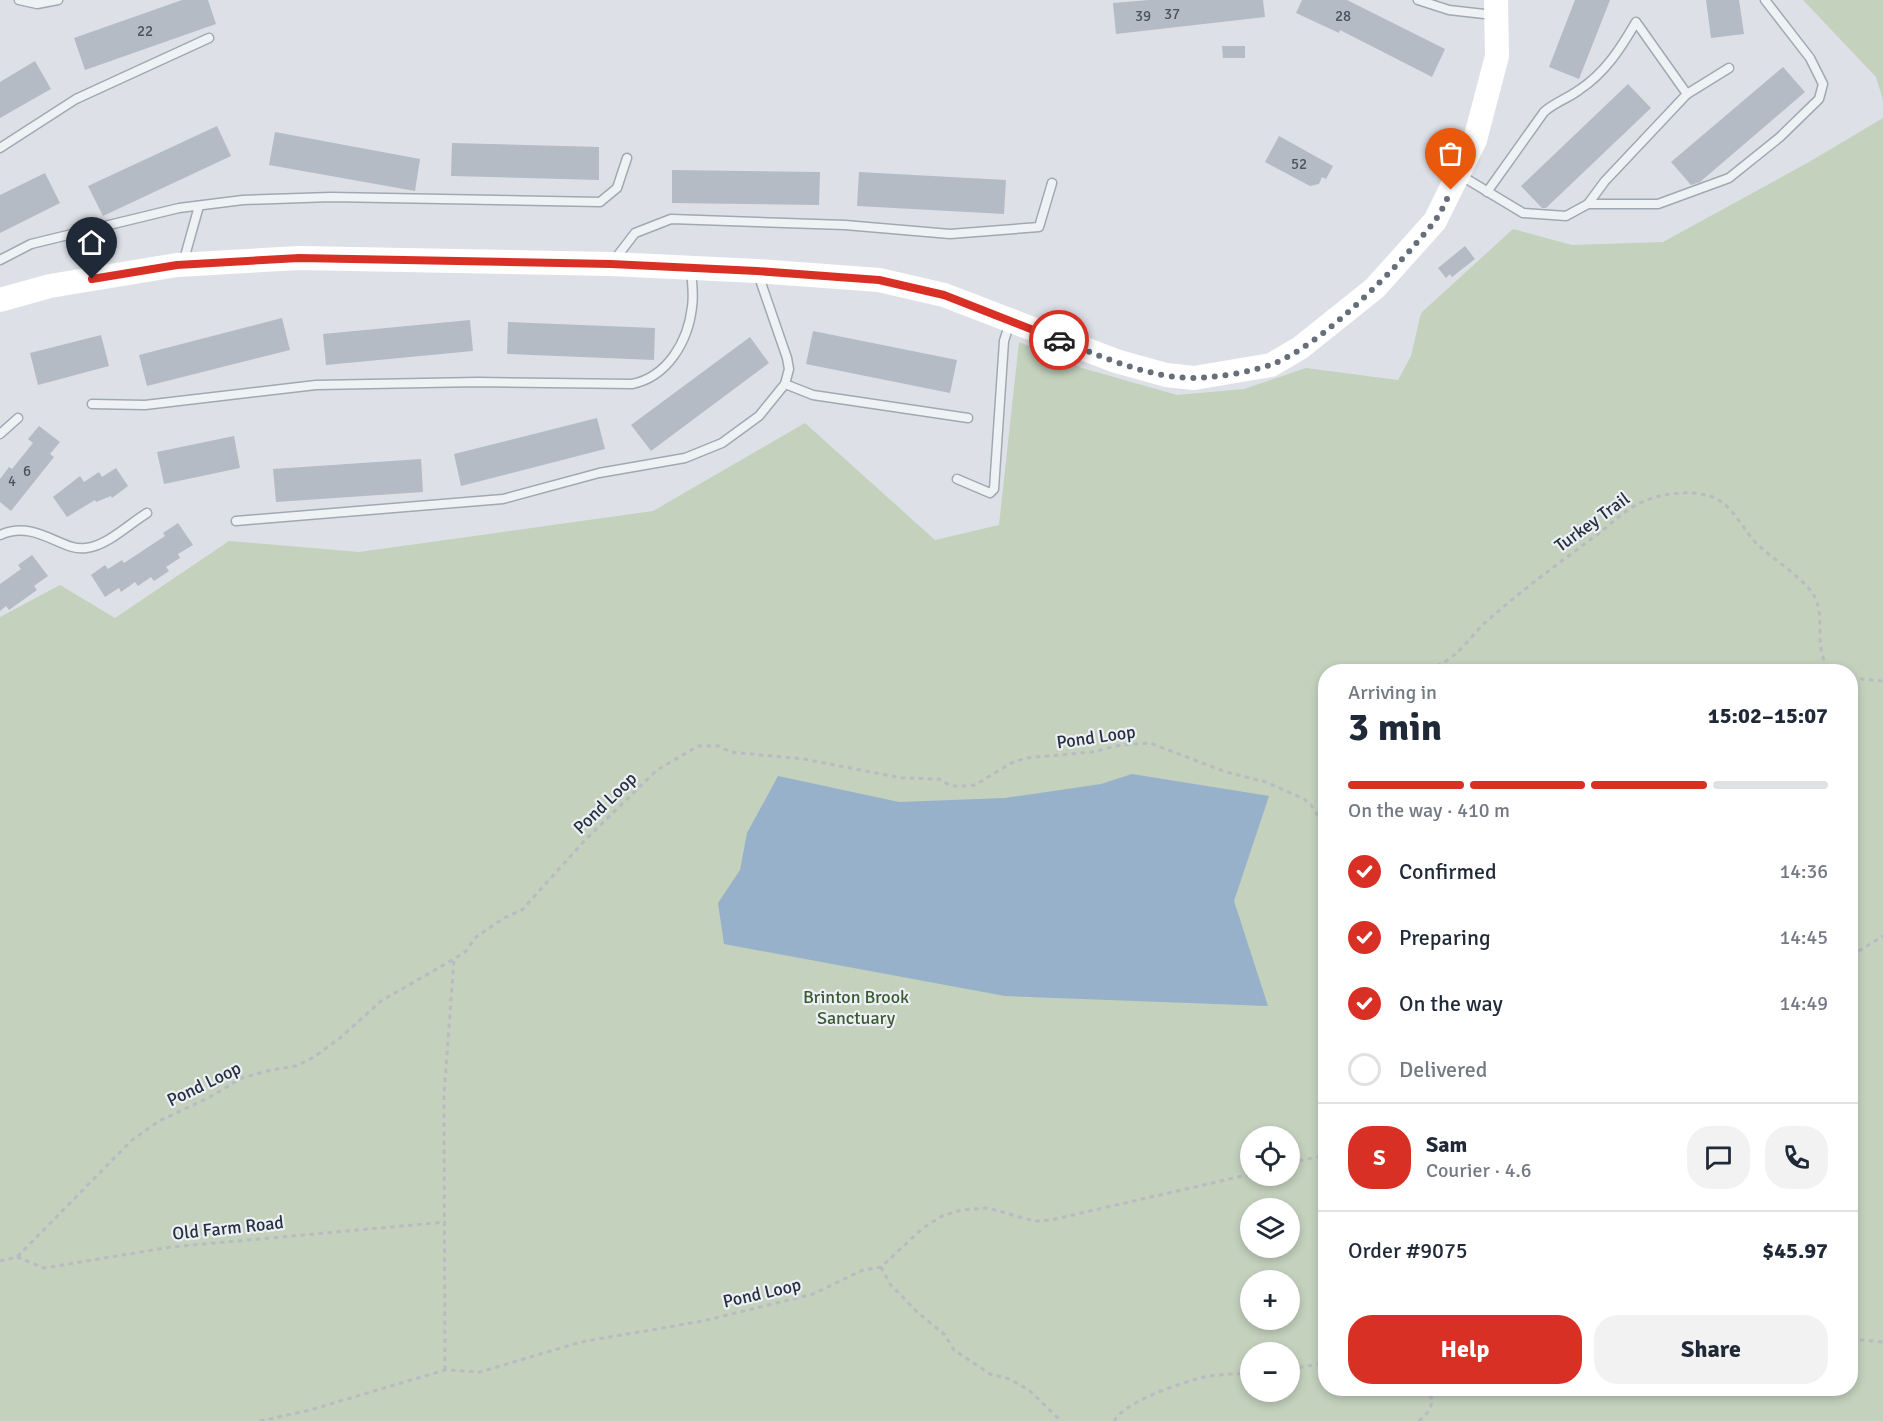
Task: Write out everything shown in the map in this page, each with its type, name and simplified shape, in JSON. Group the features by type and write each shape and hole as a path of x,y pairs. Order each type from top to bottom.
{"street":[{"path":"0,300 50,286 183,265 299,258 611,264 757,271 879,280 944,295 1116,362 1166,375 1194,378 1271,365 1308,343 1375,288 1435,221 1475,140 1497,56 1496,8"}],"lane":[{"path":"19,0 37,4 58,0"},
{"path":"1418,0 1449,10 1496,8"},
{"path":"1588,204 1658,204 1729,178 1780,137 1819,99 1823,84 1810,58 1764,0"},
{"path":"1487,192 1544,112 1554,102 1577,92 1607,66 1636,22 1687,94"},
{"path":"0,148 76,99 209,38"},
{"path":"1459,175 1523,213 1566,216 1588,204 1605,181 1687,94 1729,68"},
{"path":"0,260 31,244 199,206 243,200 331,197 600,202 617,188 627,158"},
{"path":"611,264 634,233 671,219 845,225 950,234 1039,227 1052,183"},
{"path":"183,265 199,206"},
{"path":"92,404 145,405 316,385 478,382 632,384 646,381 669,364 683,338 693,306 691,269"},
{"path":"236,521 503,499 599,473 685,458 722,443 759,416 785,384 789,369 757,271"},
{"path":"957,479 984,492 990,493 994,489 1004,341 1010,321"},
{"path":"785,384 813,395 968,418"},
{"path":"0,434 18,418"},
{"path":"0,535 7,532 43,533 77,548 86,549 99,544 147,513"}],"path":[{"name":"Turkey Trail","path":"1441,664 1448,660 1486,621 1542,574 1639,503 1668,494 1707,495 1716,499 1733,513 1756,543 1812,592 1820,617 1818,632 1825,664"},
{"path":"1858,679 1883,681"},
{"name":"Pond Loop","path":"17,1257 132,1140 159,1121 208,1098 242,1078 296,1066 340,1038 381,1001 454,959 465,951 476,936 504,918 522,910 534,900 586,839 657,770 698,746 719,746 730,752 804,759 902,778 939,778 951,786 975,786 1011,763 1026,758 1150,743 1226,772 1266,782 1304,799 1318,816"},
{"path":"1858,952 1883,936"},
{"path":"445,1370 444,1095 454,959"},
{"path":"1300,1161 1318,1157"},
{"name":"Pond Loop","path":"260,1421 310,1410 445,1370 480,1372 581,1342 703,1321 813,1294 863,1270 881,1267 923,1228 942,1216 962,1210 988,1208 1034,1221 1051,1220 1240,1177"},
{"name":"Old Farm Road","path":"17,1257 44,1268 182,1246 446,1222"},
{"path":"0,1261 17,1257"},
{"path":"881,1267 890,1284 917,1312 945,1335 954,1350 990,1374 1010,1379 1030,1390 1061,1421"},
{"path":"1858,1340 1883,1342"},
{"path":"1300,1367 1318,1364"},
{"path":"1114,1421 1128,1407 1177,1385 1202,1377 1240,1374"},
{"path":"1419,1421 1429,1411 1433,1400 1430,1396"}],"green space":[{"path":"1803,0 1883,0 1883,100 1876,77"},
{"name":"Brinton Brook Sanctuary","path":"1883,118 1883,1421 0,1421 0,617 60,585 115,618 229,541 359,552 653,511 805,423 935,540 999,525 1019,342 1082,368 1177,395 1244,389 1306,368 1398,380 1411,356 1421,313 1513,229 1572,245 1663,242 1809,162"}],"water":[{"path":"1132,774 1269,796 1234,901 1268,1006 1005,996 724,944 718,903 740,870 747,833 778,776 899,802 1005,798 1101,784"}],"building":[{"path":"182,0 208,0 216,24 85,70 74,38"},
{"path":"1149,0 1263,0 1265,17 1116,34 1113,3"},
{"path":"1302,0 1347,0 1445,49 1432,77 1340,30 1339,33 1296,13"},
{"path":"1575,0 1610,0 1579,79 1549,67"},
{"path":"1706,0 1739,0 1744,34 1711,38"},
{"path":"1222,46 1245,46 1245,58 1223,58"},
{"path":"35,61 51,89 0,118 0,82"},
{"path":"1783,67 1805,92 1700,182 1691,185 1671,162"},
{"path":"1628,84 1651,108 1546,208 1542,208 1521,186"},
{"path":"217,126 231,156 103,216 88,186"},
{"path":"275,132 420,159 415,191 269,165"},
{"path":"1279,136 1333,166 1326,179 1322,177 1319,184 1310,186 1265,162"},
{"path":"452,143 599,147 599,180 451,176"},
{"path":"672,170 820,172 819,205 672,203"},
{"path":"859,172 1006,180 1004,214 857,206"},
{"path":"45,173 60,203 0,233 0,195"},
{"path":"1465,246 1475,259 1452,277 1450,274 1446,278 1438,268"},
{"path":"282,318 290,350 147,386 139,355"},
{"path":"470,320 473,351 326,365 323,334"},
{"path":"508,322 655,328 654,360 507,354"},
{"path":"813,331 957,360 950,393 806,364"},
{"path":"101,335 109,366 38,385 30,353"},
{"path":"750,337 769,363 651,451 631,425"},
{"path":"597,418 605,449 461,486 454,454"},
{"path":"39,426 60,442 50,454 54,457 11,511 0,502 0,479 9,467 12,469 33,443 28,439"},
{"path":"234,436 240,468 164,484 157,452"},
{"path":"421,459 423,492 276,502 273,469"},
{"path":"116,468 128,486 112,498 111,496 96,502 95,500 67,517 53,497 80,476 84,482 99,472 102,477"},
{"path":"178,523 193,545 178,554 180,558 166,567 169,571 154,581 151,577 138,586 135,582 121,592 119,588 105,597 91,575 105,565 108,569 122,560 124,563 165,536 163,533"},
{"path":"32,555 48,576 34,586 37,590 9,610 6,606 0,611 0,584 21,569 18,565"}],"way so far":[{"path":"1059,340 1116,362 1166,375 1194,378 1271,365 1300,348 1340,319 1375,288 1435,221 1451,190"}],"route":[{"path":"92,279 177,265 299,258 611,264 734,272 757,271 879,280 944,295 1059,340"}]}
